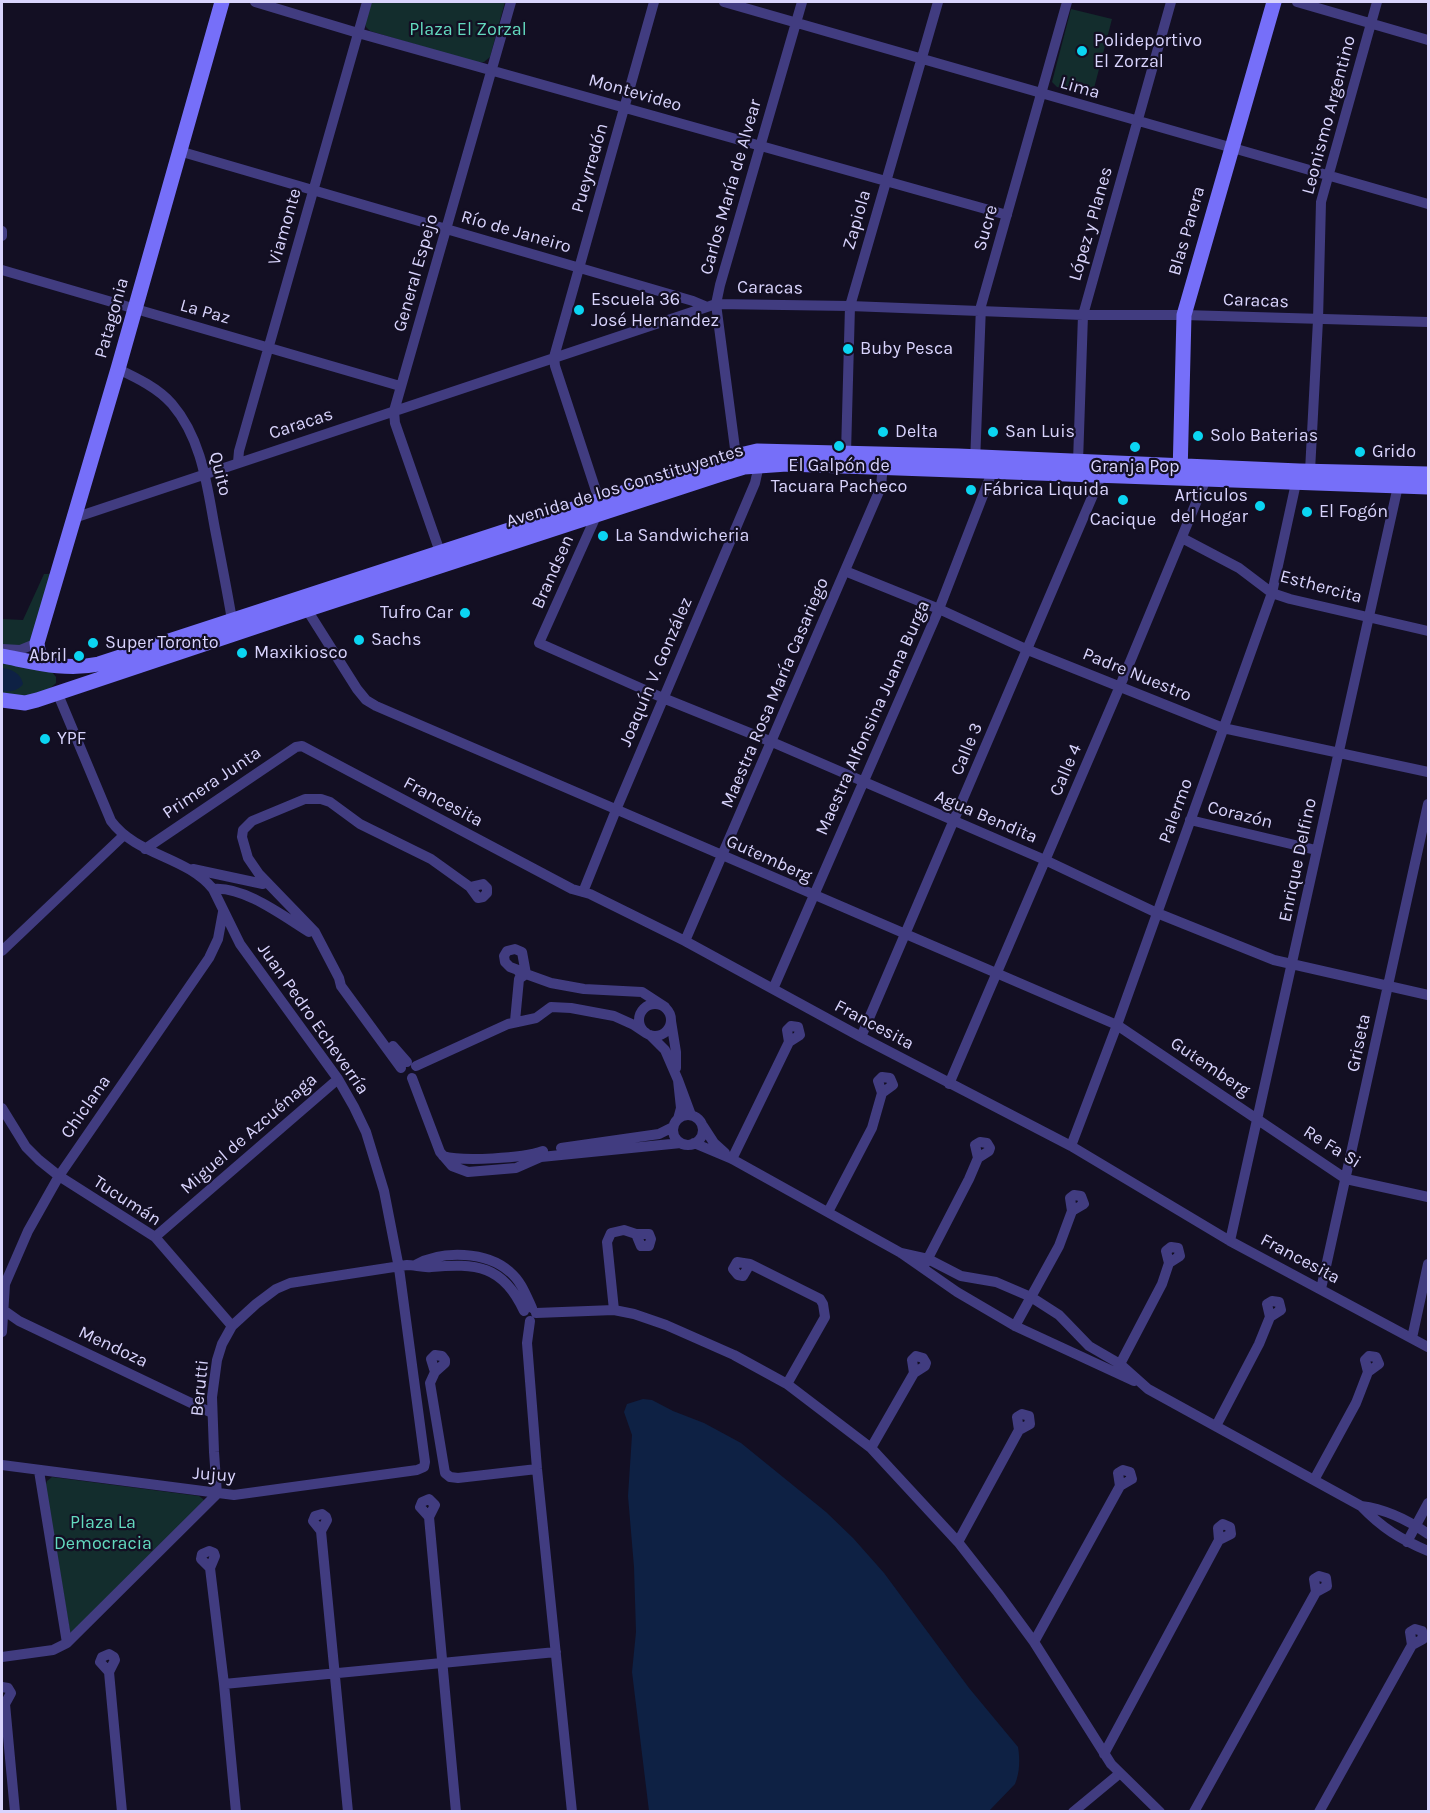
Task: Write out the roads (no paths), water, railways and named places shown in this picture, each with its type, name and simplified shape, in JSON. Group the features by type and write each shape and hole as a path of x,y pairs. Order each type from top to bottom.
{"main road":[{"name":"Patagonia","path":"36,643 118,369 222,2"},
{"name":"Blas Parera","path":"1180,472 1185,315 1274,2"},
{"name":"Avenida de los Constituyentes","path":"5,654 49,665 80,667 99,664 232,621 304,603 598,507 736,456 758,451 846,453 883,460"},
{"name":"Avenida de los Constituyentes","path":"4,704 25,703 57,692 440,552 598,507 759,465 883,460 994,464 1102,474 1310,471 1428,474"},
{"name":"Avenida de los Constituyentes","path":"994,464 1078,462 1180,472"},
{"name":"Avenida de los Constituyentes","path":"1208,473 1296,483 1428,487"},
{"path":"5,654 22,654 36,643 39,658 62,675 62,685 57,692"}],"street":[{"name":"Montevideo","path":"255,2 1006,215"},
{"name":"Viamonte","path":"238,462 239,451 268,347 367,2"},
{"name":"General Espejo","path":"440,552 395,423 394,411 511,2"},
{"name":"Pueyrredón","path":"554,357 654,2"},
{"name":"Lima","path":"724,2 1428,204"},
{"name":"Carlos María de Alvear","path":"736,456 711,305 720,285 802,2"},
{"name":"Zapiola","path":"846,453 850,306 938,2"},
{"name":"Sucre","path":"975,463 980,312 1067,2"},
{"name":"López y Planes","path":"1078,462 1083,315 1171,2"},
{"path":"1298,2 1428,40"},
{"name":"Leonismo Argentino","path":"1310,471 1322,202 1377,2"},
{"name":"Río de Janeiro","path":"179,151 711,305"},
{"path":"2,231 2,236"},
{"name":"La Paz","path":"2,270 400,386"},
{"name":"Caracas","path":"74,518 711,305 850,306 1083,315 1185,315 1428,322"},
{"path":"554,357 598,507"},
{"name":"Quito","path":"118,369 139,379 171,403 190,433 205,474 232,621"},
{"name":"Maestra Rosa María Casariego","path":"685,941 880,487 883,460"},
{"name":"Maestra Alfonsina Juana Burga","path":"773,989 939,609 994,464"},
{"name":"Joaquín V. González","path":"584,892 616,810 754,483 759,465"},
{"path":"1296,483 1310,471"},
{"name":"Calle 4","path":"949,1084 1120,686 1208,473"},
{"name":"Calle 3","path":"861,1037 1102,474"},
{"name":"Palermo","path":"1071,1146 1117,1025 1272,593 1296,483"},
{"name":"Enrique Delfino","path":"1230,1241 1398,486"},
{"name":"Brandsen","path":"539,642 598,507"},
{"name":"Esthercita","path":"1182,538 1239,568 1272,593 1428,631"},
{"name":"Padre Nuestro","path":"845,571 939,609 1028,650 1223,728 1428,772"},
{"name":"Gutemberg","path":"304,603 357,689 370,703 813,896 1117,1025 1258,1119"},
{"name":"Agua Bendita","path":"539,642 663,698 1045,860 1157,913 1274,960 1428,995"},
{"name":"Juan Pedro Echeverría","path":"57,692 108,815 123,836 144,849 190,869 207,882 240,944 338,1079 361,1120 376,1163 388,1209 399,1268 424,1467"},
{"name":"Primera Junta","path":"144,849 298,745"},
{"name":"Francesita","path":"298,745 572,889 584,892 685,941 949,1084 1071,1146 1230,1241 1428,1347"},
{"path":"408,1065 346,983 339,978 318,938 266,883 248,858 242,837 243,830 252,821 292,803 315,798 330,802 360,824 431,859 470,887"},
{"name":"Griseta","path":"1321,1289 1428,804"},
{"name":"Corazón","path":"1190,820 1317,850"},
{"path":"2,951 123,836"},
{"path":"190,869 266,883"},
{"path":"262,904 256,893 266,883"},
{"path":"213,890 228,890 242,894 318,938"},
{"path":"262,904 274,902 276,891"},
{"name":"Chiclana","path":"2,1332 5,1284 28,1231 59,1176 209,958 218,939 223,911"},
{"path":"515,1021 519,983 523,975 584,989 642,992 665,1007 671,1020 676,1052 681,1108 675,1136 681,1143"},
{"path":"665,1007 650,1005 642,1011 639,1020 643,1030 665,1050 691,1115"},
{"path":"671,1020 668,1029 655,1036 614,1016 560,1007 546,1009 536,1018 515,1021 408,1065 402,1075 412,1078 442,1156 452,1166 468,1172 526,1166 548,1149 659,1134 686,1115 699,1120 714,1143 732,1159"},
{"path":"732,1159 789,1042"},
{"name":"Miguel de Azcuénaga","path":"155,1237 338,1079"},
{"path":"828,1212 869,1135 882,1094"},
{"name":"Tucumán","path":"2,1108 26,1147 59,1176 155,1237 232,1326"},
{"name":"Re Fa Si","path":"1258,1119 1346,1179 1428,1197"},
{"path":"694,1143 701,1137 702,1124"},
{"path":"536,1156 694,1143 732,1159 901,1253 961,1276 996,1282 1030,1297 1059,1315 1089,1346 1117,1369 1361,1506 1384,1528 1428,1551"},
{"path":"926,1264 962,1196 978,1158"},
{"path":"1015,1326 1059,1246 1072,1211"},
{"path":"614,1310 607,1242 611,1233 619,1230 636,1234"},
{"path":"1117,1369 1145,1319 1169,1263"},
{"path":"750,1264 820,1299 823,1304 825,1317 787,1384"},
{"path":"926,1264 957,1292 1015,1326 1117,1369"},
{"path":"1412,1338 1428,1264"},
{"name":"Berutti","path":"217,1494 212,1413 217,1360 222,1344 232,1326 276,1289 290,1283 415,1265 427,1268 468,1265 492,1272 511,1288 531,1313"},
{"name":"Mendoza","path":"2,1310 19,1321 212,1413"},
{"path":"572,1812 537,1469 527,1343 531,1313 614,1310 645,1318 734,1355 787,1384 871,1448 958,1542 1035,1642 1104,1754 1119,1774 1160,1812"},
{"path":"1216,1426 1254,1355 1270,1317"},
{"path":"435,1372 430,1383 445,1473 450,1477 458,1478 537,1469"},
{"path":"871,1448 914,1372"},
{"path":"1314,1480 1356,1403 1368,1372"},
{"path":"958,1542 1019,1430"},
{"name":"Jujuy","path":"2,1465 234,1495 417,1470 424,1467"},
{"path":"39,1471 67,1643"},
{"path":"1035,1642 1120,1486"},
{"path":"2,1657 53,1650 67,1643 217,1494"},
{"path":"1407,1542 1428,1503"},
{"path":"1361,1506 1375,1507 1416,1525 1428,1534"},
{"path":"429,1516 456,1812"},
{"path":"321,1531 348,1812"},
{"path":"1104,1754 1219,1540"},
{"path":"210,1568 236,1812"},
{"path":"1194,1812 1316,1592"},
{"path":"1319,1812 1412,1645"},
{"path":"224,1684 556,1652"},
{"path":"109,1672 122,1812"},
{"path":"2,1687 8,1688 11,1693 3,1703 15,1812"},
{"path":"1073,1812 1119,1774"}],"water":[{"path":"2,668 18,674 23,684 14,690 2,691"},
{"path":"643,1399 652,1400 704,1423 741,1443 826,1512 884,1573 969,1688 1018,1747 1019,1766 1015,1784 989,1811 649,1811 632,1672 636,1632 634,1567 628,1496 632,1435 624,1412 627,1404"}],"place":[{"name":"Polideportivo El Zorzal","path":"1082,51"},
{"name":"Escuela 36 José Hernandez","path":"579,310"},
{"name":"Buby Pesca","path":"848,349"},
{"name":"Delta","path":"883,432"},
{"name":"San Luis","path":"993,432"},
{"name":"Solo Baterias","path":"1198,436"},
{"name":"El Galpón de Tacuara Pacheco","path":"839,446"},
{"name":"Granja Pop","path":"1135,447"},
{"name":"Grido","path":"1360,452"},
{"name":"Fábrica Liquida","path":"971,490"},
{"name":"Cacique","path":"1123,500"},
{"name":"Articulos del Hogar","path":"1260,506"},
{"name":"El Fogón","path":"1307,512"},
{"name":"La Sandwicheria","path":"603,536"},
{"name":"Tufro Car","path":"465,613"},
{"name":"Sachs","path":"359,640"},
{"name":"Super Toronto","path":"93,643"},
{"name":"Maxikiosco","path":"242,653"},
{"name":"Abril","path":"79,656"},
{"name":"YPF","path":"45,739"}],"park label":[{"name":"Plaza El Zorzal","path":"468,30"},
{"name":"Plaza La Democracia","path":"103,1534"}]}
